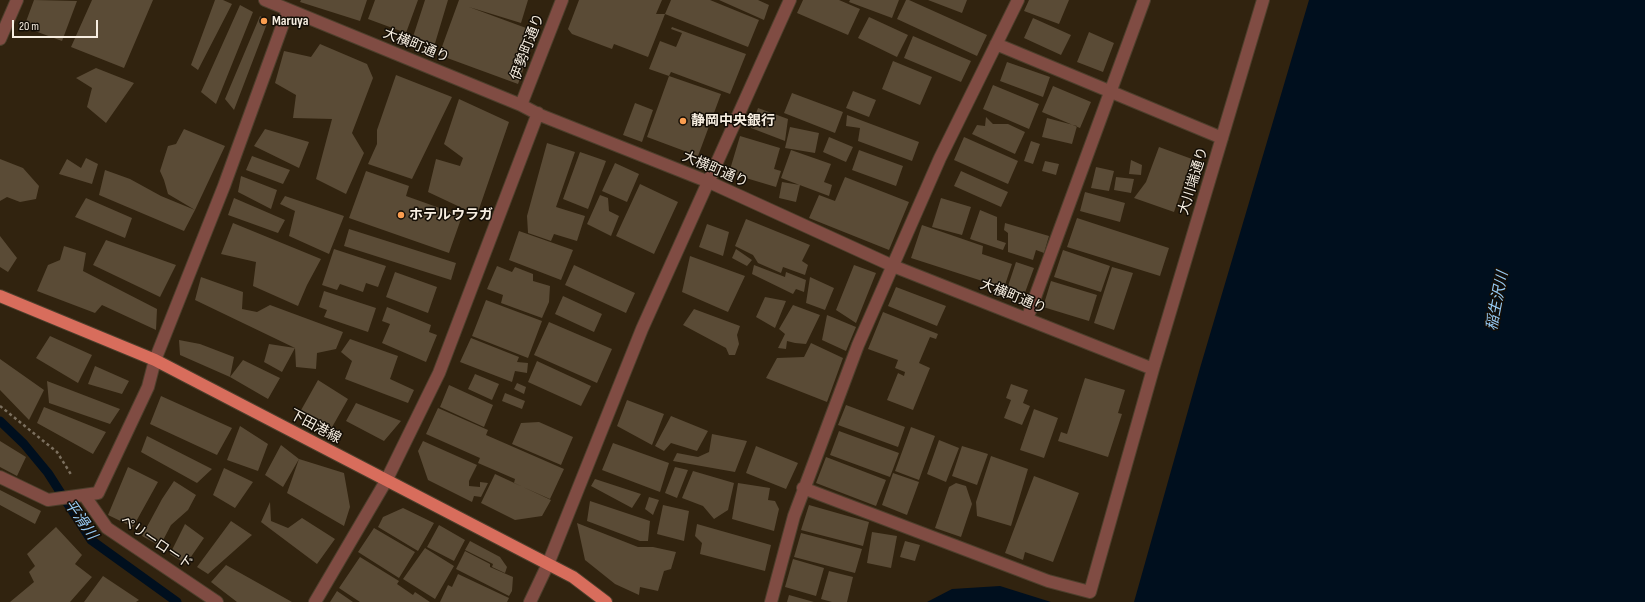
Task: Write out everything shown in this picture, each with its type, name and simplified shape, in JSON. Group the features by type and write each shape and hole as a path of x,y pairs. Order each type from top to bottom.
{"main road":[{"name":"下田港線","path":"0,296 155,360 573,577 606,602"}],"street":[{"path":"0,39 17,0"},
{"name":"伊勢町通り","path":"521,106 562,0"},
{"path":"530,602 548,564 642,329 790,0"},
{"path":"772,602 794,516 803,488 858,345 940,158 1018,0"},
{"path":"1027,319 1144,0"},
{"name":"大川端通り","path":"803,488 1048,581 1090,592 1153,370 1263,0"},
{"name":"大横町通り","path":"272,1 288,10 709,182 893,266 1153,370"},
{"path":"0,476 48,500 98,493 148,387 155,360 224,186 288,10"},
{"path":"996,44 1222,138"},
{"path":"315,602 386,481 439,373 538,113"},
{"name":"ペリーロード","path":"84,495 108,528 217,602"}],"path":[{"path":"0,406 57,452 84,495"}],"water":[{"name":"稲生沢川","path":"1309,0 1645,0 1645,602 1134,602 1200,368"},
{"path":"1000,586 1051,602 927,602 952,589"}],"building":[{"path":"34,0 77,1 62,41 24,27"},
{"path":"92,0 153,0 124,68 71,47"},
{"path":"215,0 223,0 232,4 198,70 191,65"},
{"path":"301,0 367,0 360,21 300,2"},
{"path":"375,0 418,0 406,33 368,19"},
{"path":"425,0 448,0 433,50 411,43"},
{"path":"459,0 528,0 521,23 469,7 537,32 518,84 439,55"},
{"path":"579,0 662,0 656,14 665,14 648,57 614,44 612,49 572,34 568,29"},
{"path":"671,0 710,0 759,20 748,47 665,14"},
{"path":"719,0 758,0 769,5 764,20"},
{"path":"803,0 839,0 860,9 848,35 797,13"},
{"path":"850,0 899,0 892,18 849,2"},
{"path":"906,0 987,35 977,56 897,19"},
{"path":"928,0 967,0 962,13"},
{"path":"1029,0 1069,0 1059,24 1024,11"},
{"path":"240,5 253,12 216,104 201,92"},
{"path":"260,16 268,21 234,110 225,99"},
{"path":"869,17 908,35 897,57 858,38"},
{"path":"1033,18 1071,35 1061,55 1024,38"},
{"path":"672,27 746,54 730,94 671,72 669,76 649,69 660,41 676,47 682,33 671,29"},
{"path":"1089,32 1114,43 1103,72 1077,62"},
{"path":"913,36 971,61 961,82 904,58"},
{"path":"320,44 367,64 373,78 352,133 364,153 346,194 316,179 332,119 293,118 296,95 275,83 284,51 311,57"},
{"path":"893,61 932,77 920,105 882,89"},
{"path":"1007,62 1050,77 1043,97 1000,81"},
{"path":"96,68 134,83 106,123 87,107 92,88 76,78"},
{"path":"396,75 452,97 412,179 368,164 377,144 377,130"},
{"path":"669,76 721,94 698,156 647,137"},
{"path":"993,85 1039,104 1029,129 983,109"},
{"path":"1053,86 1091,102 1080,128 1042,112"},
{"path":"853,91 876,100 869,117 846,108"},
{"path":"792,93 843,112 835,133 784,113"},
{"path":"459,99 509,122 477,215 428,192 436,159 460,166 463,158 444,144"},
{"path":"635,103 653,110 642,142 623,135"},
{"path":"758,108 788,119 785,141 751,128"},
{"path":"847,115 919,142 912,161 858,141 860,128 846,126"},
{"path":"986,117 993,124 1008,124 1025,132 1015,154 972,134 977,125 985,126"},
{"path":"1047,118 1077,126 1072,144 1042,137"},
{"path":"790,127 819,133 815,153 785,148"},
{"path":"184,129 225,146 195,210 168,194 160,171 168,146 176,144"},
{"path":"265,129 309,142 299,168 254,146"},
{"path":"740,136 780,148 774,169 781,171 776,187 729,173"},
{"path":"829,137 853,147 846,162 823,152"},
{"path":"964,137 1018,161 1008,184 954,160"},
{"path":"1031,141 1040,144 1033,164 1024,161"},
{"path":"547,143 575,152 556,207 585,216 577,241 554,234 551,241 528,233 527,216"},
{"path":"1159,147 1192,159 1174,212 1134,198 1146,182"},
{"path":"791,150 831,164 824,182 832,185 829,196 781,178"},
{"path":"859,150 903,166 896,186 852,170"},
{"path":"580,152 606,161 588,209 563,199"},
{"path":"252,156 290,170 283,184 246,170"},
{"path":"86,158 98,164 92,184 59,174 67,159 81,168"},
{"path":"0,159 23,168 39,186 36,199 20,202 7,197 0,201"},
{"path":"1131,160 1142,165 1141,175 1129,174"},
{"path":"1045,161 1059,164 1056,175 1042,171"},
{"path":"615,163 639,174 627,202 602,191"},
{"path":"1096,167 1114,171 1109,191 1091,188"},
{"path":"105,170 130,179 161,196 195,210 184,231 99,195"},
{"path":"366,171 409,186 406,196 462,216 449,253 349,218"},
{"path":"961,171 1008,192 1001,207 954,186"},
{"path":"241,176 277,190 271,209 238,192"},
{"path":"845,177 909,202 889,250 809,218 819,195 835,201"},
{"path":"1116,177 1134,179 1131,193 1114,190"},
{"path":"782,182 800,185 796,202 779,198"},
{"path":"640,184 678,202 654,254 616,236"},
{"path":"1085,192 1125,203 1120,222 1080,211"},
{"path":"600,195 608,198 609,211 619,216 611,236 587,224"},
{"path":"285,196 344,216 329,254 289,236 295,211 280,204"},
{"path":"86,198 132,218 125,238 75,217"},
{"path":"234,198 285,220 278,233 228,215"},
{"path":"941,198 971,207 962,235 932,227"},
{"path":"980,210 997,217 997,240 1006,243 1003,250 970,239"},
{"path":"1077,218 1169,248 1160,276 1067,247"},
{"path":"746,219 810,245 802,261 808,265 805,275 783,267 781,273 758,263 753,255 735,246"},
{"path":"233,223 321,259 298,306 253,286 256,262 221,254"},
{"path":"1005,223 1049,236 1044,253 1036,250 1033,260 1008,252 1008,233 1004,230"},
{"path":"707,224 729,232 723,256 699,247"},
{"path":"922,225 983,246 982,254 1012,264 1004,288 911,258"},
{"path":"349,229 456,263 451,280 344,246"},
{"path":"519,231 573,250 561,280 509,260"},
{"path":"0,236 17,258 8,272 0,267"},
{"path":"106,240 176,265 160,297 93,265"},
{"path":"64,246 86,253 83,271 157,309 156,330 102,305 95,313 37,291 48,265 60,260"},
{"path":"334,249 386,266 378,287 366,283 363,292 340,284 337,290 322,285"},
{"path":"736,249 752,260 747,266 732,258"},
{"path":"1063,250 1110,266 1101,292 1054,277"},
{"path":"690,256 745,276 728,312 682,292"},
{"path":"1016,262 1034,268 1023,298 1006,292"},
{"path":"574,265 635,293 626,313 565,285"},
{"path":"754,265 785,277 786,272 806,280 804,292 796,289 793,294 752,274"},
{"path":"854,265 876,273 856,323 836,310"},
{"path":"497,266 512,272 515,267 533,274 533,281 550,286 549,302 542,318 501,303 503,295 487,289"},
{"path":"1112,267 1133,273 1114,330 1094,323"},
{"path":"395,272 437,287 428,313 386,297"},
{"path":"201,277 243,292 242,309 257,312 270,305 343,332 336,349 317,353 316,369 296,367 295,348 195,300"},
{"path":"810,277 834,288 825,310 806,303"},
{"path":"1051,281 1097,295 1089,321 1043,307"},
{"path":"896,287 946,306 937,326 888,306"},
{"path":"324,291 376,308 368,332 324,317 327,310 319,307"},
{"path":"563,296 602,314 594,332 555,314"},
{"path":"765,297 786,301 775,328 756,317"},
{"path":"486,300 542,321 528,358 472,336"},
{"path":"793,305 820,315 806,344 787,341 786,349 778,348 785,334 779,329"},
{"path":"387,307 431,325 429,332 437,335 426,362 382,343 390,324 382,321"},
{"path":"694,309 740,326 737,335 739,344 735,355 729,355 726,348 683,325"},
{"path":"883,312 938,334 936,339 930,337 919,363 930,368 913,410 887,400 898,373 904,376 905,372 895,368 898,360 868,349"},
{"path":"827,315 856,327 846,351 822,340"},
{"path":"549,322 612,349 597,383 534,355"},
{"path":"50,336 92,355 78,383 36,358"},
{"path":"471,338 519,357 517,362 528,363 527,373 515,371 512,382 460,362"},
{"path":"350,339 398,356 390,379 414,390 408,403 345,379 352,361 341,352"},
{"path":"179,340 200,344 234,357 230,377 180,355"},
{"path":"811,343 843,358 827,402 766,378 777,358 804,357"},
{"path":"269,344 295,348 282,372 264,362"},
{"path":"0,359 44,390 29,420 0,390"},
{"path":"243,360 280,378 268,399 230,377"},
{"path":"537,361 591,386 581,406 528,382"},
{"path":"95,366 129,381 122,394 88,384"},
{"path":"475,374 499,384 492,400 468,389"},
{"path":"1085,378 1125,390 1118,413 1122,414 1108,457 1058,441 1061,432 1067,434"},
{"path":"318,380 348,399 331,429 300,412"},
{"path":"47,381 120,409 110,424 49,403"},
{"path":"517,383 526,387 524,394 514,389"},
{"path":"1011,384 1028,390 1023,403 1030,406 1022,425 1004,418 1011,400 1006,398"},
{"path":"449,385 493,405 484,427 440,407"},
{"path":"505,393 525,401 522,409 502,401"},
{"path":"161,396 232,428 217,455 150,424"},
{"path":"627,400 664,414 652,445 617,426"},
{"path":"356,403 401,421 384,441 346,421"},
{"path":"846,405 905,427 898,447 838,425"},
{"path":"44,407 106,432 93,454 37,423"},
{"path":"438,408 488,430 486,435 564,469 550,499 514,483 515,479 478,463 480,458 426,434"},
{"path":"1034,409 1058,418 1044,458 1020,450"},
{"path":"671,416 708,431 697,451 671,443 664,451 655,446"},
{"path":"539,422 573,437 561,465 512,444 521,423"},
{"path":"240,426 268,444 258,471 227,460"},
{"path":"911,427 935,436 919,480 895,471"},
{"path":"839,431 899,453 890,477 830,455"},
{"path":"712,434 747,441 735,472 673,461 677,453 698,457 709,452"},
{"path":"147,436 212,469 197,483 141,452"},
{"path":"939,440 959,448 946,482 927,474"},
{"path":"0,441 26,457 17,476 0,467"},
{"path":"423,441 477,465 469,481 469,486 480,487 480,482 488,483 481,497 474,496 472,502 428,480 418,451"},
{"path":"613,443 669,463 660,492 602,470"},
{"path":"281,445 299,459 283,487 265,475"},
{"path":"756,446 798,463 786,489 746,473"},
{"path":"962,446 988,454 977,485 952,476"},
{"path":"991,456 1028,469 1011,526 977,516 976,502"},
{"path":"826,457 886,480 876,506 816,483"},
{"path":"299,459 344,473 350,507 344,526 287,493"},
{"path":"128,467 158,482 133,527 108,515"},
{"path":"675,467 688,470 677,498 665,493"},
{"path":"224,468 253,482 235,508 213,495"},
{"path":"693,471 734,483 728,510 714,519 703,506 682,498"},
{"path":"893,473 919,482 907,515 882,505"},
{"path":"495,474 551,500 542,516 515,520 481,503"},
{"path":"1034,476 1079,493 1053,562 1025,552 1023,560 1005,553"},
{"path":"595,479 641,494 632,508 591,486"},
{"path":"174,481 196,495 188,510 171,525 160,546 142,536 162,499"},
{"path":"738,483 770,488 768,500 775,501 779,509 774,531 732,519"},
{"path":"956,483 966,486 972,504 961,537 935,528 949,487"},
{"path":"0,490 41,511 35,524 0,505"},
{"path":"649,497 659,500 653,515 645,509"},
{"path":"590,501 650,521 648,541 640,541 587,521"},
{"path":"270,502 271,521 288,528 302,518 335,539 317,564 261,522"},
{"path":"663,505 689,511 684,541 657,534"},
{"path":"809,505 869,522 863,546 801,530"},
{"path":"403,508 434,523 418,551 378,527 383,517"},
{"path":"231,521 252,535 208,574 197,567"},
{"path":"577,523 638,547 653,547 676,552 671,569 664,571 658,591 640,587 639,595 615,584 585,560"},
{"path":"185,524 204,538 186,564 170,554"},
{"path":"697,524 771,545 765,571 700,554 702,543 695,536"},
{"path":"439,525 465,540 454,561 427,547"},
{"path":"56,527 82,555 75,564 92,577 70,602 10,602 34,582 29,572 35,566 27,554"},
{"path":"374,528 415,552 399,578 358,552"},
{"path":"872,532 897,536 891,568 867,563"},
{"path":"801,533 862,549 855,573 794,557"},
{"path":"470,541 500,557 507,567 505,573 492,567 493,564 465,550"},
{"path":"905,541 920,545 915,561 900,557"},
{"path":"425,548 454,566 435,599 403,579"},
{"path":"465,551 490,564 490,567 513,577 512,591 509,596 456,569"},
{"path":"360,557 399,581 397,584 413,595 415,592 430,602 360,602 339,588"},
{"path":"793,559 824,568 816,596 785,587"},
{"path":"226,565 292,602 237,602 211,582"},
{"path":"829,571 853,577 847,602 832,602 821,599"},
{"path":"458,574 509,598 507,602 440,602 448,585 452,587"},
{"path":"103,576 139,600 136,602 84,602"},
{"path":"337,591 353,602 330,602"},
{"path":"789,595 814,602 787,602"}],"waterway":[{"name":"平滑川","path":"0,421 24,444 48,473 91,540 177,602"}],"place":[{"name":"Maruya","path":"264,21"},
{"name":"静岡中央銀行","path":"683,121"},
{"name":"ホテルウラガ","path":"401,215"}]}
